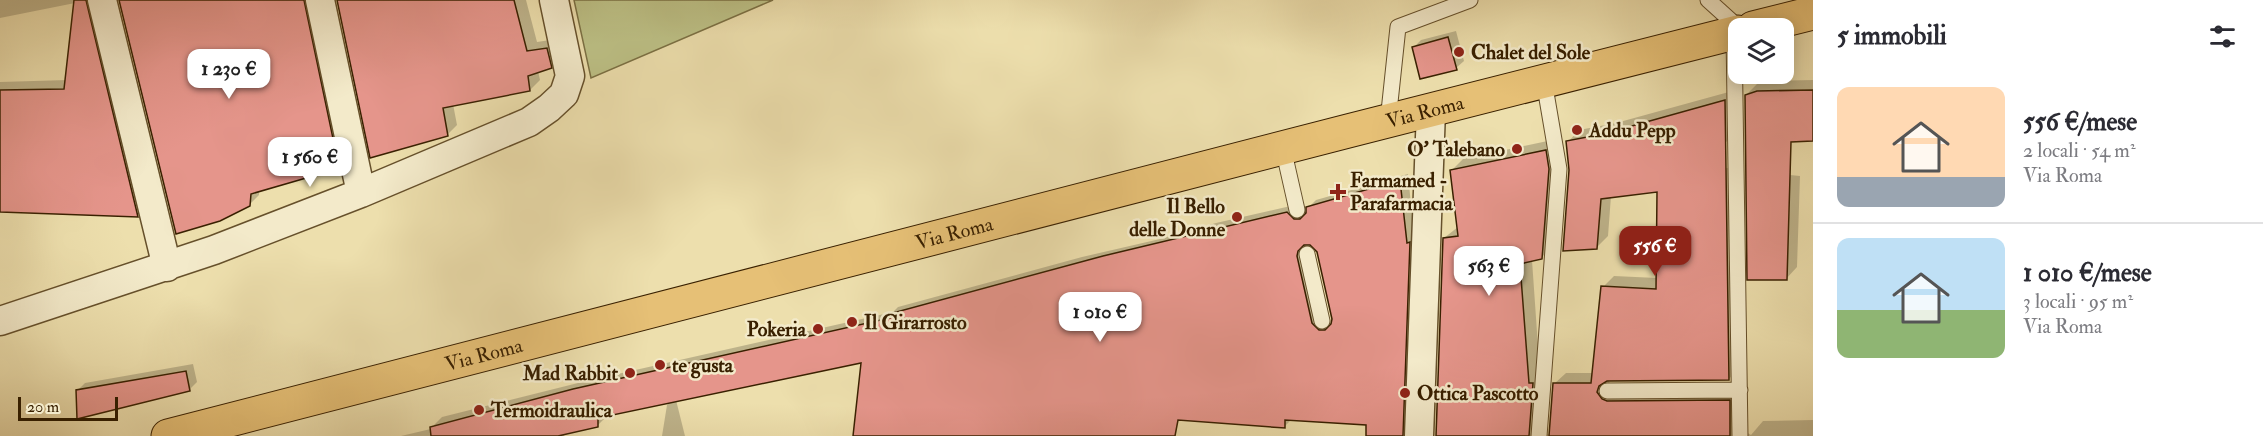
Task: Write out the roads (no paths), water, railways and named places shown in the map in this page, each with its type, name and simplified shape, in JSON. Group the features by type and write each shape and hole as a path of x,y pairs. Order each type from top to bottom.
{"main road":[{"name":"Via Roma","path":"1793,18 1813,13"},
{"name":"Via Roma","path":"168,436 1728,34"}],"street":[{"path":"102,0 166,267"},
{"path":"320,0 361,193"},
{"path":"0,321 166,267 361,193 529,122 564,94 570,76 554,0"},
{"path":"1419,436 1431,110"}],"lane":[{"path":"1388,121 1398,27 1470,0"},
{"path":"1708,0 1728,19"},
{"path":"1539,436 1559,169 1544,81"},
{"path":"1740,436 1741,84"},
{"path":"1283,148 1297,210"},
{"path":"1307,254 1322,321"},
{"path":"1607,391 1740,390"}],"place":[{"name":"Chalet del Sole","path":"1459,52"},
{"name":"Addu Pepp","path":"1577,130"},
{"name":"O' Talebano","path":"1517,149"},
{"name":"Farmamed - Parafarmacia","path":"1338,192"},
{"name":"Il Bello delle Donne","path":"1237,217"},
{"name":"Il Girarrosto","path":"852,322"},
{"name":"Pokeria","path":"818,329"},
{"name":"te gusta","path":"660,365"},
{"name":"Mad Rabbit","path":"630,373"},
{"name":"Ottica Pascotto","path":"1405,393"},
{"name":"Termoidraulica","path":"479,410"}]}
